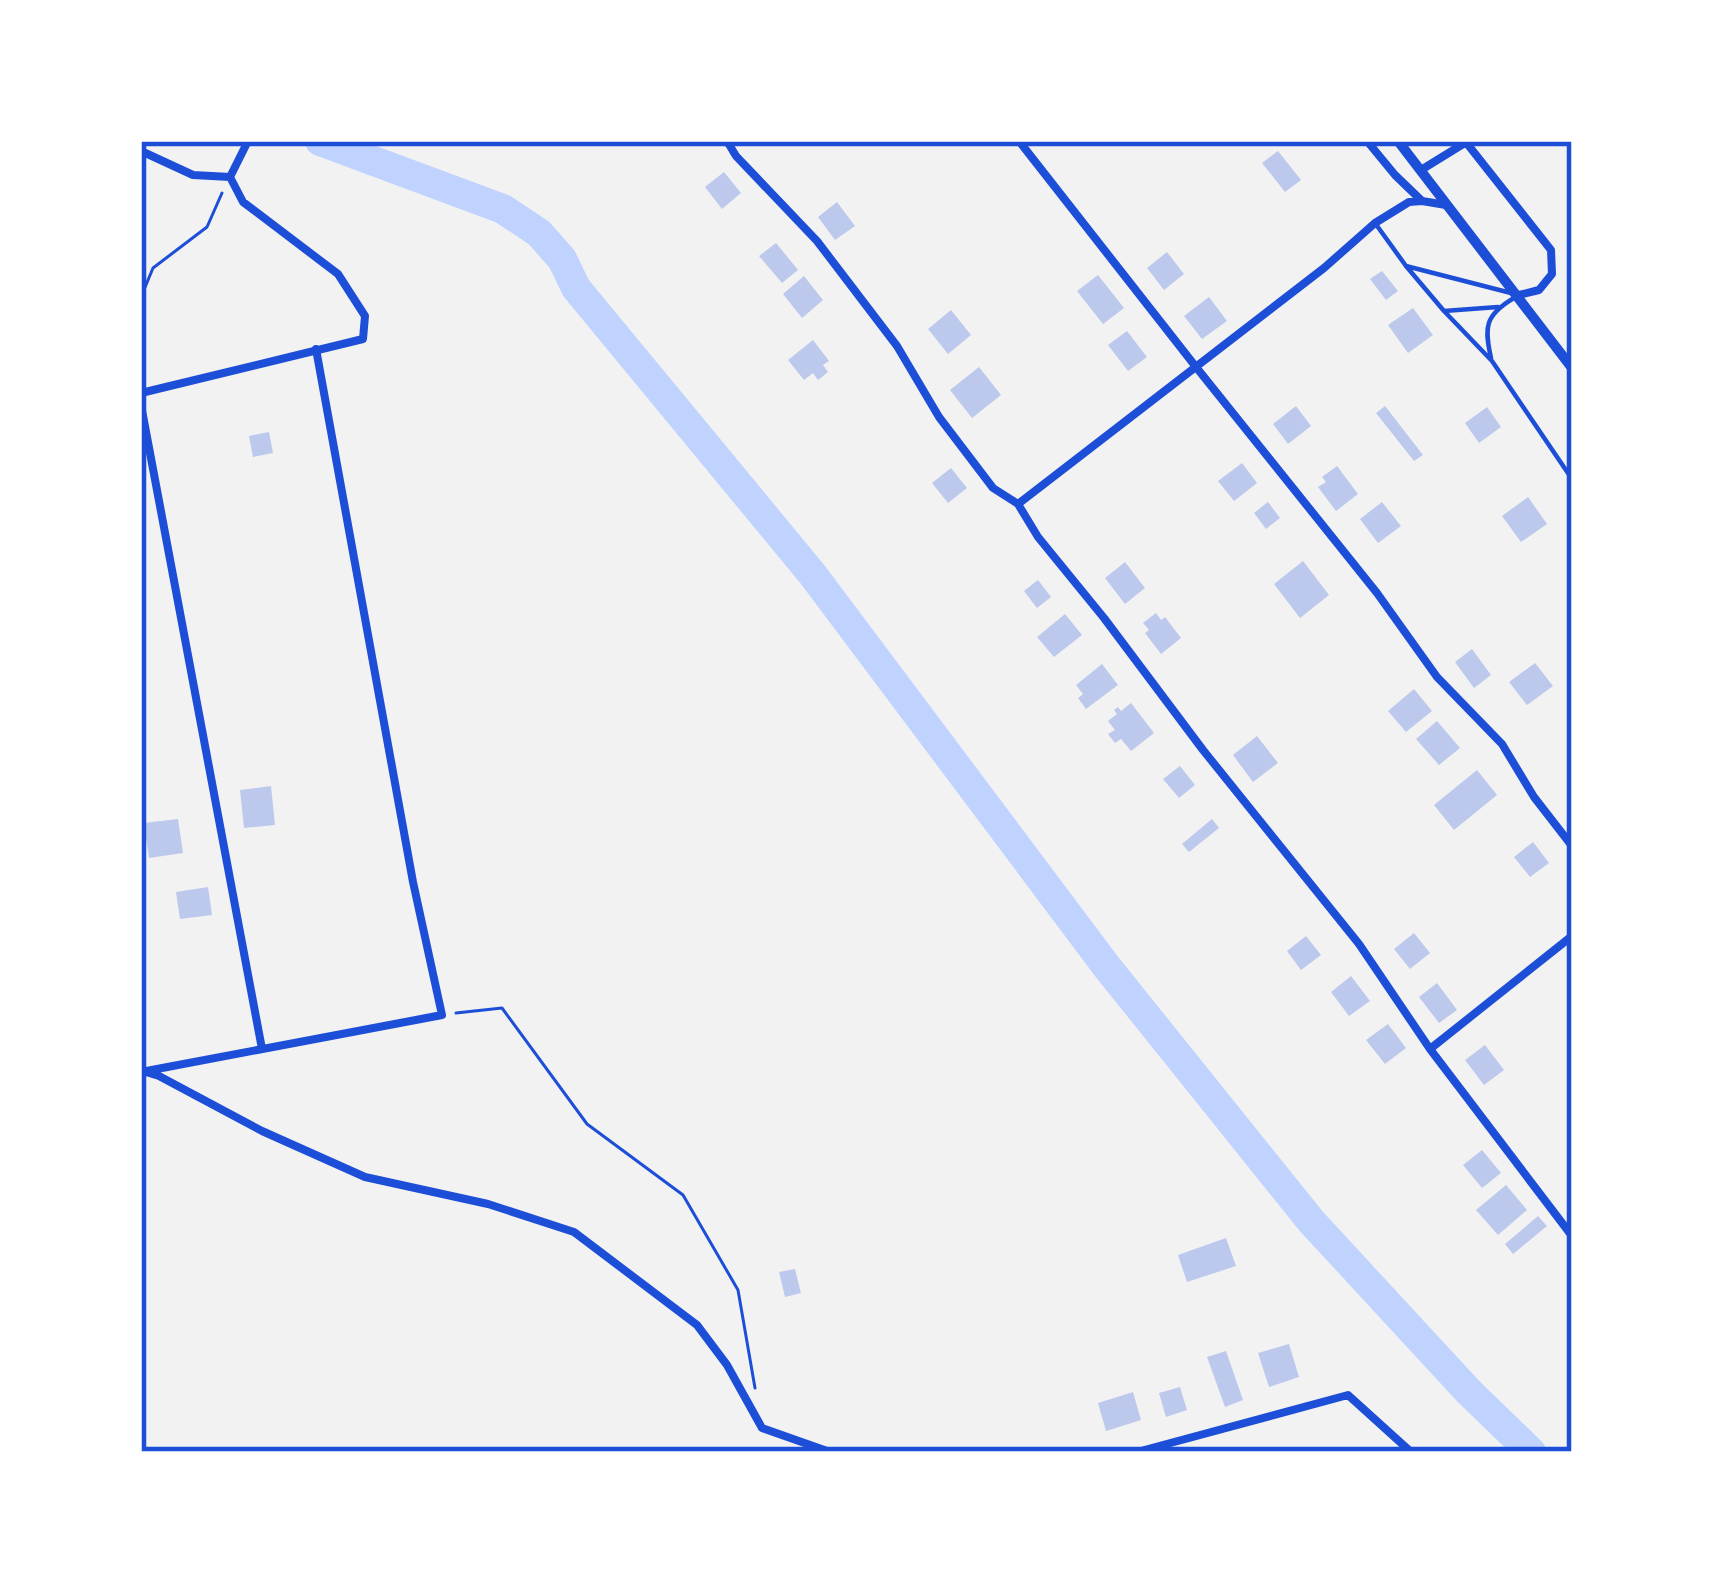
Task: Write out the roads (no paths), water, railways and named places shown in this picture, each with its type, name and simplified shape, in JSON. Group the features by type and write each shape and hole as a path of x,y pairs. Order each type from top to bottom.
{"main road":[{"path":"1398,141 1572,368"}],"street":[{"path":"230,177 248,141"},
{"path":"727,141 736,157 817,241 897,346 939,417 993,488 1018,504 1038,537 1203,750 1359,944 1430,1049 1572,1235"},
{"path":"1019,141 1377,593 1437,677 1502,744 1534,797 1572,846"},
{"path":"1367,141 1422,200"},
{"path":"1420,171 1466,142 1551,250 1552,274 1539,290 1519,295"},
{"path":"141,151 193,176 230,177"},
{"path":"141,393 363,339 365,316 338,274 243,202 230,177"},
{"path":"1018,504 1324,268 1375,223 1409,202 1448,205"},
{"path":"142,1073 442,1015 413,882 316,349"},
{"path":"141,405 262,1049"},
{"path":"1430,1049 1572,936"},
{"path":"142,1073 159,1076 262,1131 365,1177 488,1204 574,1232 697,1325 727,1365 762,1428 830,1452"},
{"path":"1137,1452 1348,1394 1411,1452"}],"lane":[{"path":"1375,223 1444,311 1492,361 1572,479"},
{"path":"1406,266 1519,295"},
{"path":"1444,311 1498,307 1519,295"},
{"path":"1492,361 1486,334 1498,307"}],"waterway":[{"path":"320,141 503,209 539,233 562,259 576,288 813,575 1107,967 1311,1221 1531,1452"}]}
